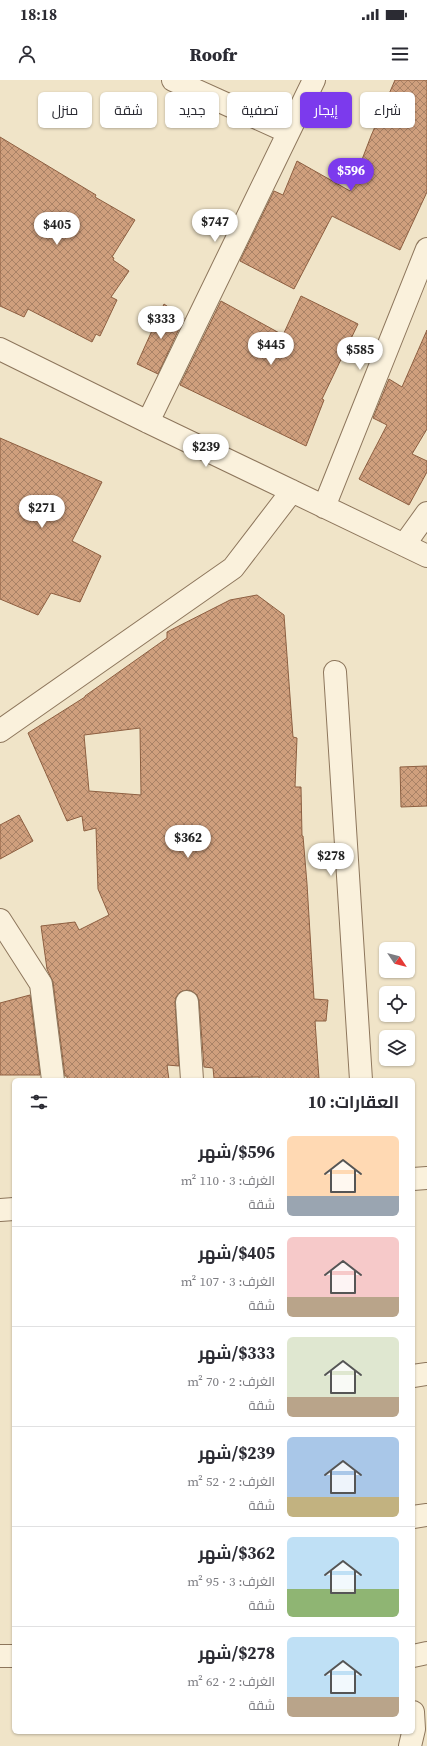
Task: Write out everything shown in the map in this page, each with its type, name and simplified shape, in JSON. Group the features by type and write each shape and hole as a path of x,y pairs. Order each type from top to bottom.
{"street":[{"path":"173,80 288,132"},
{"path":"148,422 314,80"},
{"path":"324,507 427,248"},
{"path":"0,349 427,556"},
{"path":"0,731 233,568 292,491"},
{"path":"404,545 427,513"},
{"path":"335,672 361,1078"},
{"path":"0,920 41,984 53,1078"},
{"path":"186,1002 192,1078"},
{"path":"415,1179 427,1178"},
{"path":"0,1210 12,1209"},
{"path":"415,1376 427,1374"},
{"path":"415,1517 427,1515"},
{"path":"415,1656 427,1653"},
{"path":"0,1656 12,1656"}],"building":[{"path":"395,80 427,80 427,192 400,250 332,216 294,289 240,261 274,191 283,195 297,161 350,191 374,128 415,128 415,92 390,92"},
{"path":"0,137 96,195 95,197 135,220 112,257 114,258 113,260 129,271 111,297 117,300 100,336 96,334 92,342 28,309 24,317 0,306"},
{"path":"301,296 358,324 322,399 324,400 306,446 180,385 221,301 283,335"},
{"path":"164,304 184,318 158,374 137,364"},
{"path":"427,330 427,429 412,454 427,461 427,472 409,505 359,479 387,425 373,418 389,379 402,387"},
{"path":"0,438 102,482 72,541 101,556 80,602 51,593 38,615 0,599"},
{"path":"257,595 284,615 293,737 297,738 295,787 301,787 302,836 307,884 314,999 328,1000 326,1021 315,1021 319,1078 214,1078 213,1068 204,1067 199,1001 197,995 192,991 187,990 180,992 176,997 175,1002 179,1066 167,1065 169,1078 67,1078 67,1076 65,1076 53,982 47,969 41,926 75,922 79,930 109,915 98,889 96,828 84,831 82,816 67,821 28,733 85,697 167,638 167,632 230,600","holes":["140,728 141,795 89,791 84,735"]},
{"path":"427,766 427,806 401,807 400,767"},
{"path":"19,815 33,841 0,859 0,825"},
{"path":"30,995 40,1075 0,1075 0,1003"}]}
